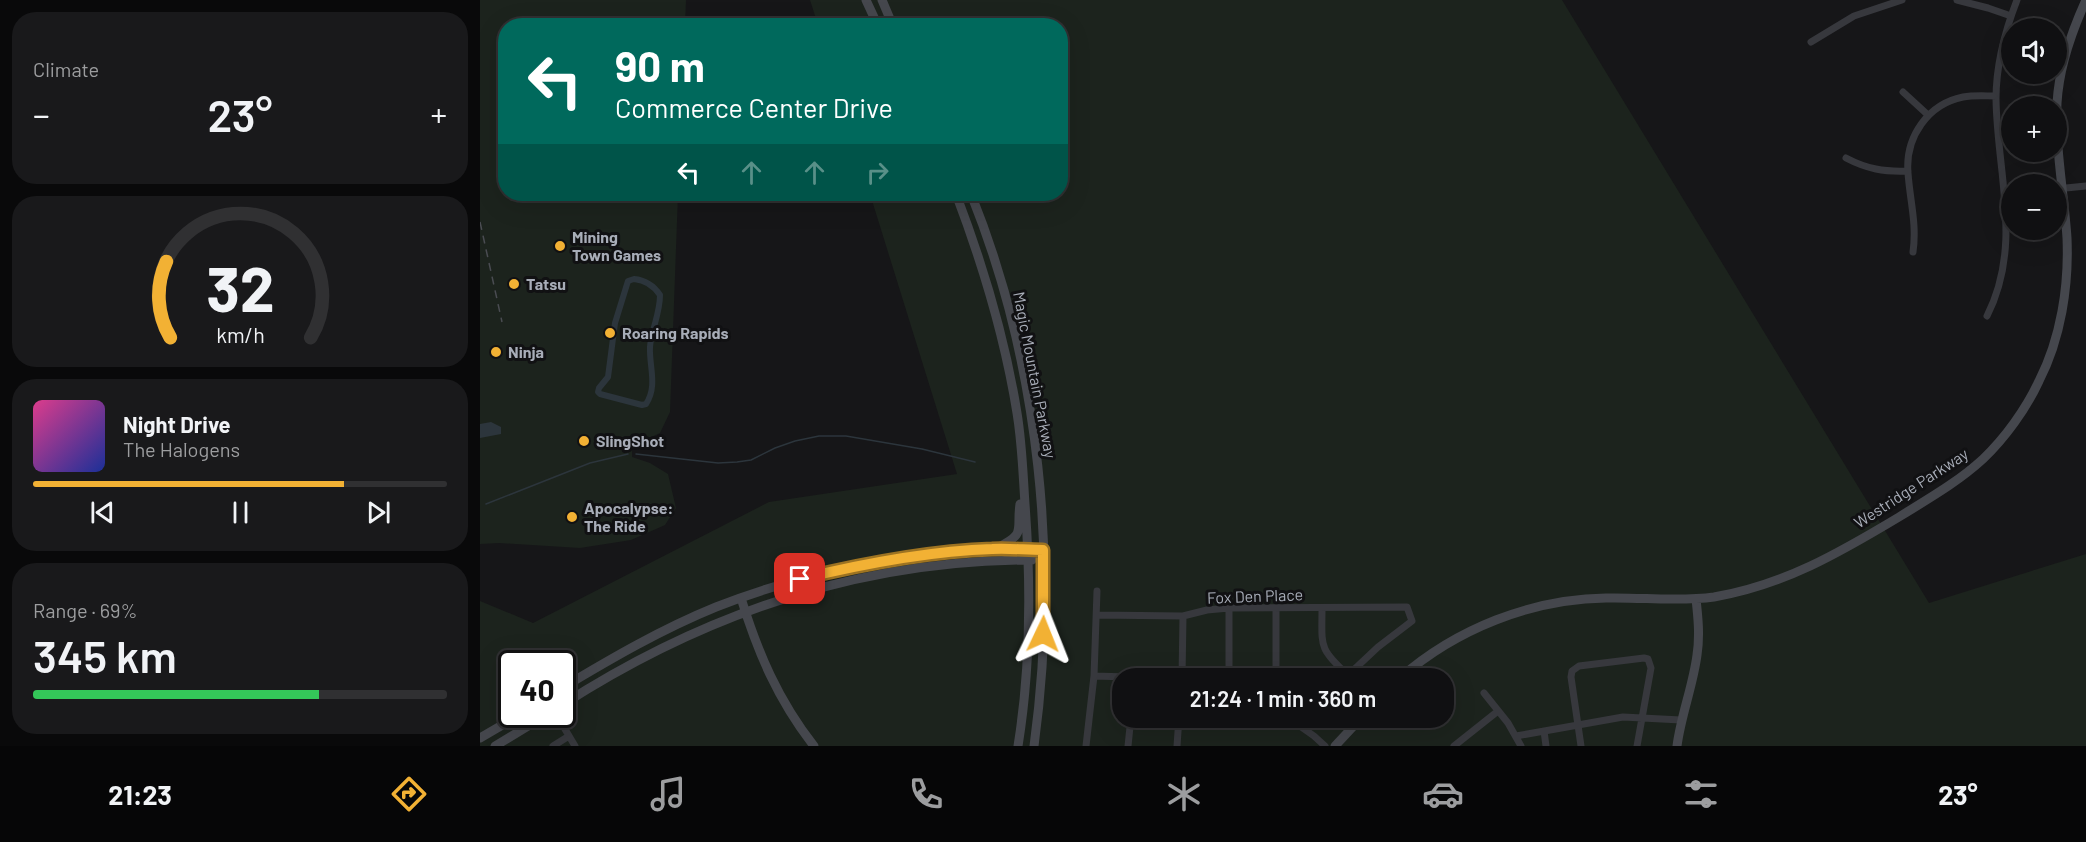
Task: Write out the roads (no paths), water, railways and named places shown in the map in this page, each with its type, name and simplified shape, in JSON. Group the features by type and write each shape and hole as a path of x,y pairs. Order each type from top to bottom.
{"main road":[{"path":"866,0 874,18"},
{"path":"882,0 890,18"},
{"name":"Westridge Parkway","path":"2058,174 2057,132 2060,82 2068,43 2086,0"},
{"name":"Magic Mountain Parkway","path":"959,201 986,277 1019,424 1029,560 1028,651 1018,746"},
{"name":"Magic Mountain Parkway","path":"973,201 1000,280 1021,365 1036,454 1043,560 1042,653 1034,746"},
{"name":"Westridge Parkway","path":"1413,668 1433,652 1484,624 1529,609 1587,599 1696,599 1745,591 1770,584 1804,571 1832,556 1930,498 1984,459 2003,436 2040,381 2057,335 2065,294 2067,240"},
{"path":"995,549 1008,543 1017,533 1020,522 1019,507 1024,490"},
{"path":"576,680 624,651 693,618 741,598 800,579 842,569 929,555 995,549 1043,550"},
{"path":"576,697 658,649 809,590 887,572 934,565 1043,560"},
{"path":"741,598 764,663 779,695 814,746"},
{"path":"1677,746 1697,656 1699,639 1696,599"},
{"path":"480,738 498,727"},
{"path":"495,746 525,728"},
{"path":"1335,746 1352,728"}],"street":[{"path":"1811,42 1860,13 1902,0"},
{"path":"1958,0 2011,16"},
{"path":"2006,174 1996,96 2001,56 2017,0"},
{"path":"1903,92 1928,116"},
{"path":"1913,252 1916,232 1908,159 1914,136 1928,116 1939,107 1961,98 1996,96"},
{"path":"1846,158 1871,170 1908,171"},
{"path":"2067,188 2086,186"},
{"path":"1987,316 1998,292 2007,240"},
{"path":"1086,746 1094,676 1097,591"},
{"path":"1229,608 1229,668"},
{"name":"Fox Den Place","path":"1097,615 1183,616 1229,608 1407,608 1412,621 1356,668"},
{"path":"1276,608 1276,668"},
{"path":"1322,608 1323,645 1326,654 1339,668"},
{"path":"1182,668 1183,616"},
{"path":"1581,746 1571,677 1572,670 1579,666 1639,658 1648,659 1651,668 1637,746"},
{"path":"1094,676 1112,676"},
{"path":"1484,693 1521,746"},
{"path":"1454,746 1498,711"},
{"path":"1516,736 1623,717 1681,720"},
{"path":"564,728 575,746"},
{"path":"1128,746 1130,728"},
{"path":"1177,746 1178,728"},
{"path":"1302,728 1325,746"},
{"path":"1544,732 1546,746"},
{"path":"553,746 569,736"}],"waterway":[{"name":"Roaring Rapids","path":"634,279 649,284 660,295 650,347 652,390 646,404 642,405 598,392 608,377 615,323 628,281 634,279"},
{"path":"636,454 718,463 737,462 751,460 795,441 819,436 846,436 922,449 975,462"},
{"path":"486,504 590,463 628,454"}],"railway":[{"path":"480,222 502,322"}],"place":[{"name":"Mining Town Games","path":"560,246"},
{"name":"Tatsu","path":"514,284"},
{"name":"Roaring Rapids","path":"610,333"},
{"name":"Ninja","path":"496,352"},
{"name":"SlingShot","path":"584,441"},
{"name":"Apocalypse: The Ride","path":"572,517"}]}
